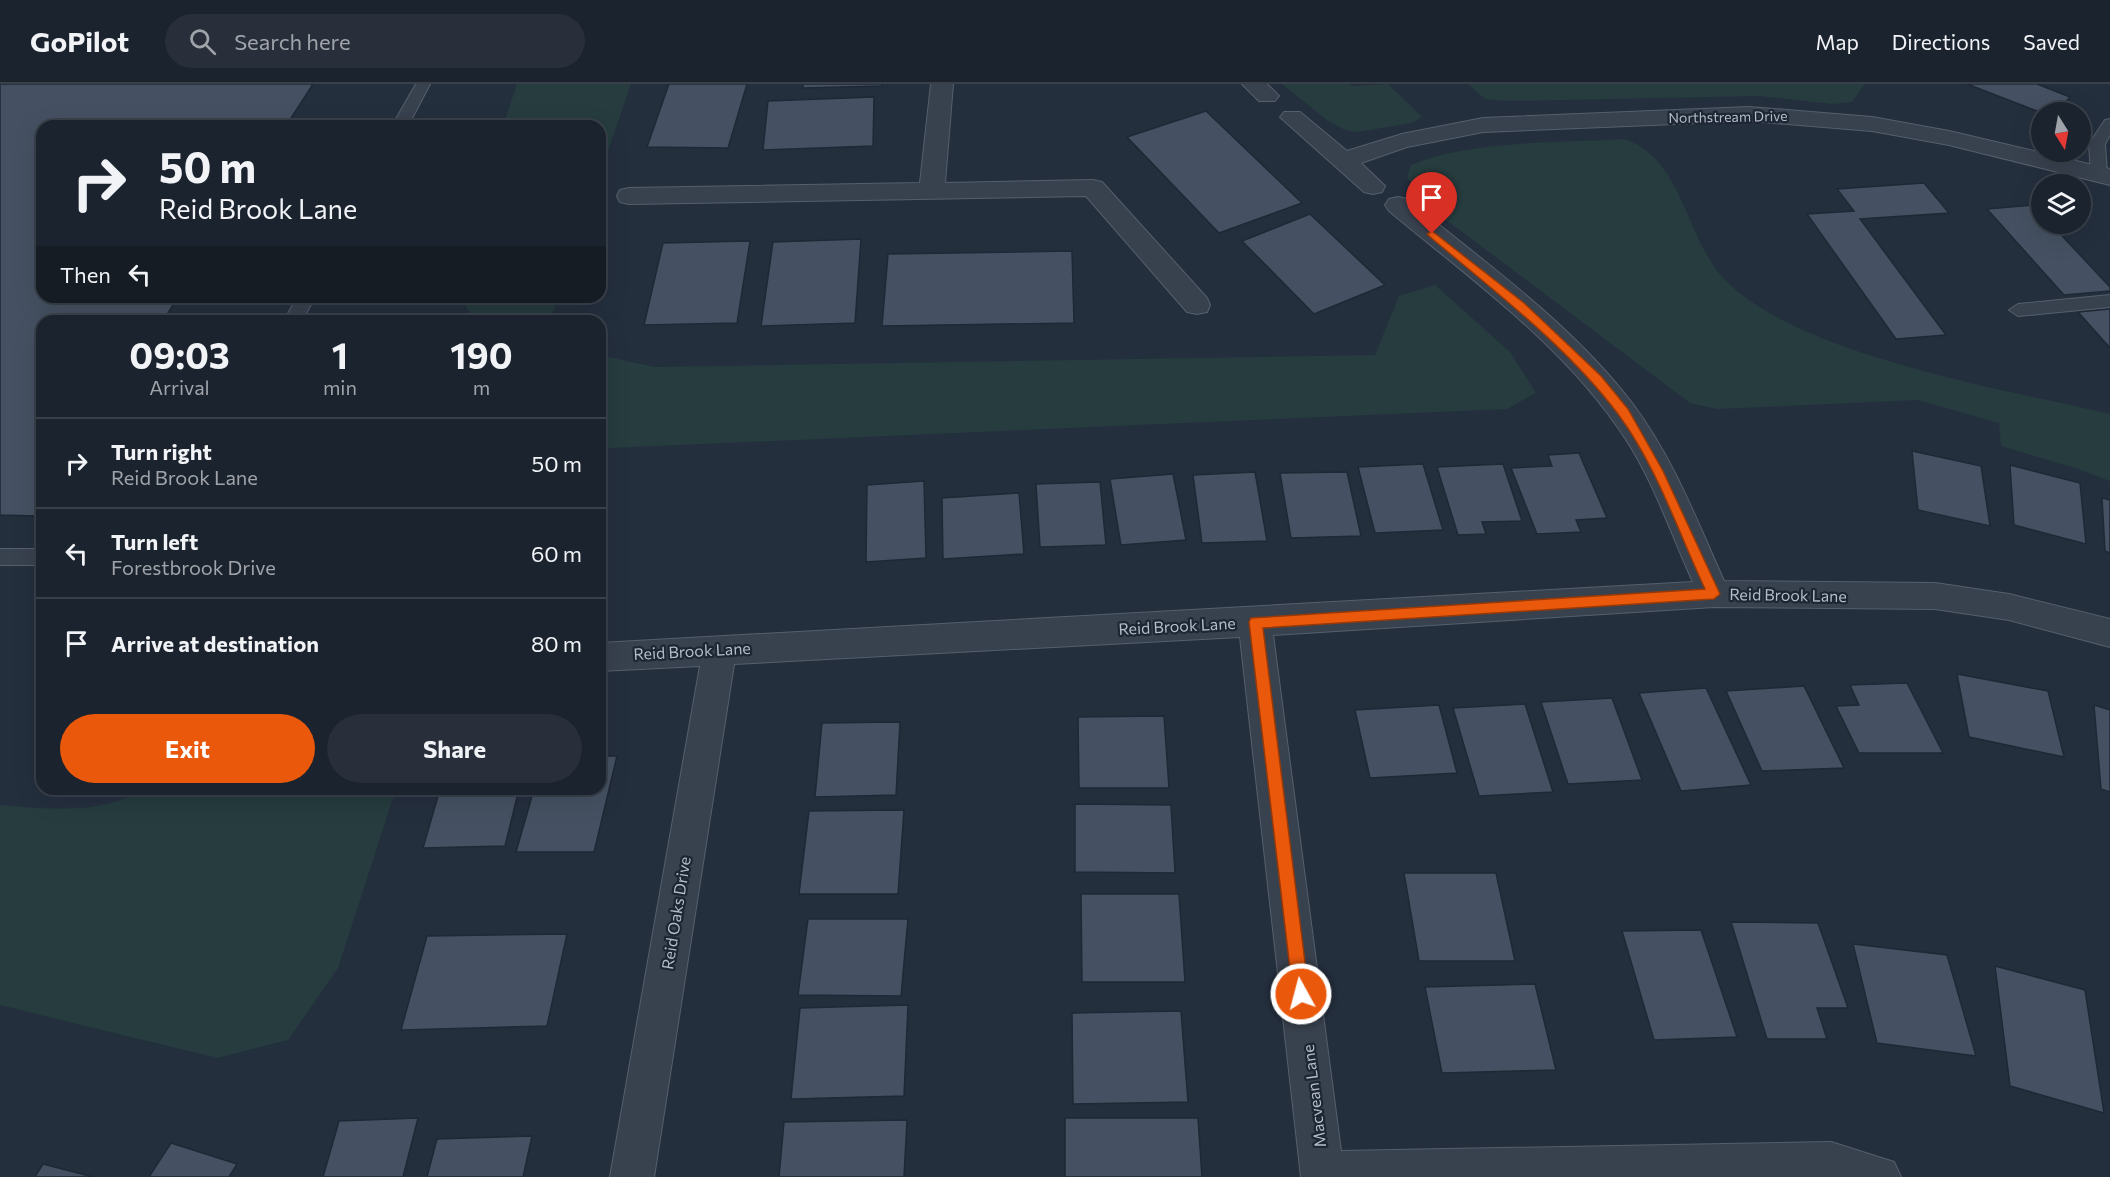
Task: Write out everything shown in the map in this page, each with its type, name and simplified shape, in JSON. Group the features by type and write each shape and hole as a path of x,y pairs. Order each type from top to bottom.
{"street":[{"path":"932,191 942,84"},
{"name":"Northstream Drive","path":"1345,160 1402,141 1483,125 1749,114 1872,124 1949,138 2104,176"},
{"path":"1292,117 1373,186"},
{"path":"629,196 1093,188 1197,304"},
{"path":"1398,205 1520,306 1603,388 1623,412 1657,471 1714,594"},
{"name":"Reid Brook Lane","path":"606,657 1256,622 1714,594 1935,596 2009,607 2110,633"},
{"name":"Macvean Lane","path":"1256,622 1323,1175"},
{"name":"Reid Oaks Drive","path":"632,1177 720,649"},
{"path":"1323,1175 1832,1163 1880,1177"}],"lane":[{"path":"403,120 423,84"},
{"path":"2104,176 2097,144 2110,123"},
{"path":"2018,310 2110,301"},
{"path":"0,557 36,557"}],"green space":[{"path":"517,84 631,84 606,157 606,120 505,120"},
{"path":"1282,84 1350,84 1352,86 1388,84 1422,117 1412,123 1357,132 1345,130 1328,121"},
{"path":"1468,84 1865,84 1852,102 1832,104 1760,96 1507,101 1485,99"},
{"path":"1624,139 1644,149 1659,163 1672,181 1711,262 1724,279 1758,306 1801,329 1851,349 1906,366 2110,414 2110,481 2001,446 1999,423 1918,400 1717,409 1690,403 1429,207 1407,177 1411,165 1460,151 1516,144"},
{"path":"1435,285 1510,352 1536,393 1507,409 606,449 606,356 654,367 1375,355 1399,296"},
{"path":"463,303 556,303 552,315 472,315"},
{"path":"132,795 394,795 338,968 288,1040 217,1058 0,1005 0,805 55,809 93,807"}],"building":[{"path":"0,84 313,84 290,120 36,120 36,303 174,303 167,315 36,315 36,516 0,515"},
{"path":"669,84 747,84 728,148 647,147"},
{"path":"803,84 882,84 882,86 803,88"},
{"path":"1967,84 2037,84 2070,97 2066,102 2031,102 2031,109"},
{"path":"874,97 873,146 763,150 768,101"},
{"path":"1206,111 1302,203 1219,233 1127,137"},
{"path":"1924,183 1949,213 1860,219 1946,335 1896,339 1807,214 1854,211 1837,189"},
{"path":"2031,205 2031,234 2060,234 2110,287 2110,291 2064,295 1987,209"},
{"path":"1310,214 1385,285 1314,314 1242,241"},
{"path":"861,239 855,323 761,326 773,242"},
{"path":"750,241 737,323 644,325 663,243"},
{"path":"1072,251 1074,323 882,326 888,254"},
{"path":"2110,309 2110,348 2078,312"},
{"path":"1912,451 1981,466 1990,526 1918,510"},
{"path":"1579,453 1607,518 1576,520 1581,532 1537,534 1511,468 1552,466 1548,455"},
{"path":"1423,464 1443,530 1375,533 1358,467"},
{"path":"1503,464 1522,521 1482,522 1486,534 1458,535 1437,467"},
{"path":"2010,465 2080,483 2086,544 2014,525"},
{"path":"1255,472 1267,541 1202,543 1193,475"},
{"path":"1347,472 1361,536 1291,538 1280,473"},
{"path":"1173,474 1186,540 1121,545 1110,479"},
{"path":"924,481 926,558 866,562 867,485"},
{"path":"1100,482 1106,545 1040,547 1036,484"},
{"path":"1019,493 1024,554 943,559 942,498"},
{"path":"2102,498 2110,500 2110,553 2105,551"},
{"path":"1957,674 2048,691 2064,757 1969,737"},
{"path":"1907,683 1943,753 1859,753 1836,706 1859,705 1850,685"},
{"path":"1804,686 1844,768 1762,771 1726,691"},
{"path":"1706,688 1751,785 1681,791 1639,693"},
{"path":"1612,698 1642,780 1568,784 1541,702"},
{"path":"1525,704 1553,792 1479,796 1453,708"},
{"path":"1439,705 1457,773 1370,778 1355,710"},
{"path":"2094,705 2110,710 2110,792 2101,789"},
{"path":"1164,716 1169,788 1079,788 1078,717"},
{"path":"900,722 896,795 815,797 822,723"},
{"path":"606,756 617,756 594,852 516,852 532,795 606,795"},
{"path":"438,795 518,795 505,846 423,848"},
{"path":"1075,804 1171,805 1175,873 1075,872"},
{"path":"904,810 898,894 799,894 809,811"},
{"path":"1404,873 1496,873 1515,961 1419,961"},
{"path":"1081,894 1179,894 1185,982 1082,982"},
{"path":"808,919 908,919 901,996 798,995"},
{"path":"1731,922 1818,923 1848,1008 1817,1008 1827,1039 1767,1039"},
{"path":"1701,930 1737,1037 1654,1040 1622,931"},
{"path":"567,934 547,1026 401,1030 427,936"},
{"path":"1853,944 1947,955 1976,1056 1877,1043"},
{"path":"1995,966 2085,990 2104,1113 2010,1086"},
{"path":"1535,984 1556,1070 1442,1073 1425,987"},
{"path":"908,1005 904,1096 791,1099 800,1008"},
{"path":"1181,1011 1188,1102 1073,1104 1072,1013"},
{"path":"418,1118 403,1177 323,1177 339,1121"},
{"path":"1065,1118 1198,1118 1202,1177 1065,1177"},
{"path":"907,1120 904,1177 779,1177 784,1122"},
{"path":"532,1136 523,1177 427,1177 437,1139"},
{"path":"171,1143 237,1164 229,1177 149,1177"},
{"path":"43,1164 93,1177 35,1177"}],"route":[{"path":"1301,994 1256,622 1714,594 1657,471 1623,412 1597,379 1520,306 1432,234"}]}
